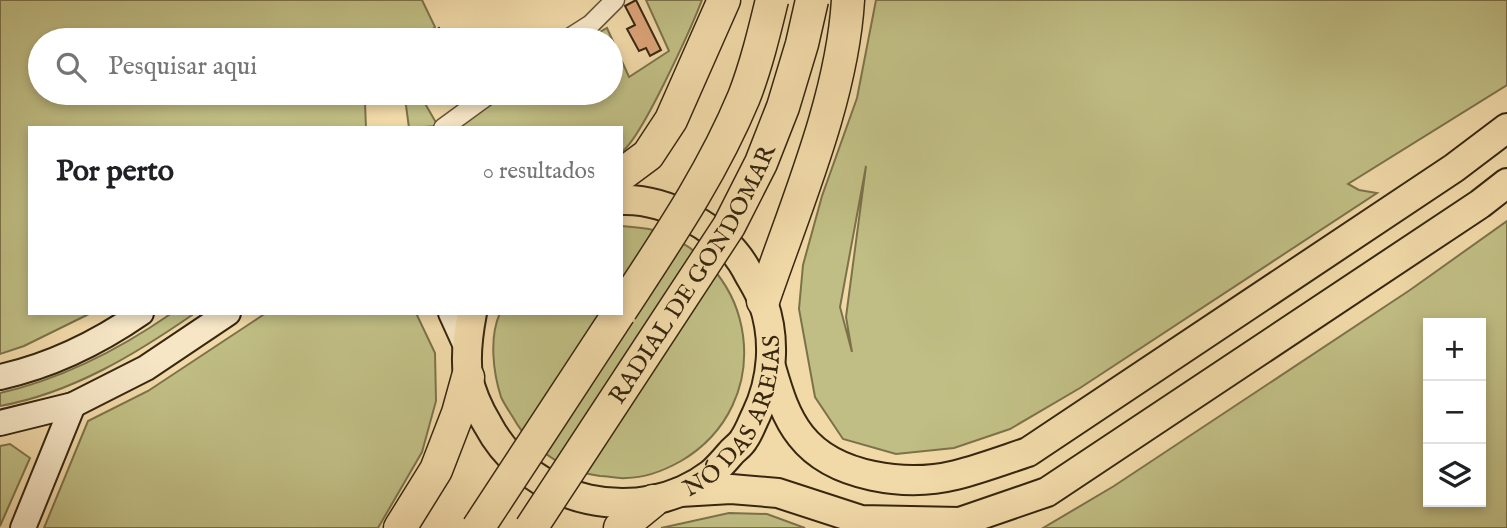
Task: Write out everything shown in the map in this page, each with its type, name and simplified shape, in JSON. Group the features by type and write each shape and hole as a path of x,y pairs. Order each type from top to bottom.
{"highway":[{"path":"623,174 648,155 671,120 723,0"},
{"name":"RADIAL DE GONDOMAR","path":"623,307 689,207 720,149 745,95 772,0"},
{"name":"RADIAL DE GONDOMAR","path":"531,528 729,226 761,163 783,107 812,0"},
{"path":"763,301 824,124 846,28 848,0"},
{"name":"RADIAL DE GONDOMAR","path":"478,528 618,315"},
{"path":"400,528 436,470 458,413 468,377"},
{"path":"620,528 667,496"}],"main road":[{"path":"771,367 780,400 802,437 834,463 868,477 910,480 954,476 1028,452 1454,168 1507,128"},
{"path":"667,496 731,489 778,493 861,520 960,522 1047,492 1507,183"},
{"name":"NÓ DAS AREIAS","path":"472,315 466,346 468,377 475,402 498,444 533,477 576,498 623,505 667,496 712,473 744,439 765,396 771,367 770,336 763,301 740,259 706,226 663,205 623,200"},
{"path":"0,377 59,359 121,327 138,315"},
{"path":"0,423 73,405 146,368 225,315"},
{"path":"452,315 466,346"},
{"path":"23,528 73,405"}],"street":[{"path":"585,28 615,0"},
{"path":"446,126 475,105"}],"shaded area":[{"path":"0,0 422,0 434,28 28,28 28,105 365,105 366,126 28,126 28,315 87,315 24,346 0,354"},
{"path":"646,0 702,0 652,106 630,144 623,150 623,126 461,126 488,105 623,105 623,64 629,77 669,51"},
{"path":"876,0 1507,0 1507,85 1348,184 1359,190 1377,193 1080,388 1010,429 954,448 896,454 843,439 815,397 799,309 803,265 822,196 857,98","holes":["866,166 846,317 852,352 840,307"]},
{"path":"406,105 426,105 438,126 409,126"},
{"path":"1507,221 1507,528 1043,528 1114,486 1410,290"},
{"path":"623,226 653,230 689,247 716,272 734,303 743,336 743,372 732,406 712,436 681,461 648,475 633,478 588,474 553,459 532,443 517,424 501,397 496,377 493,355 499,315 623,315"},
{"path":"169,315 192,315 150,343 78,382 27,400 0,406 0,393 68,371 132,339"},
{"path":"263,315 417,315 435,353 436,401 422,452 378,528 44,528 88,421 148,391"},
{"path":"10,444 30,458 0,526 0,446"},
{"path":"729,513 767,514 805,528 661,528"}],"building":[{"path":"636,0 661,50 650,56 646,48 639,51 627,29 635,25 625,6"}]}
